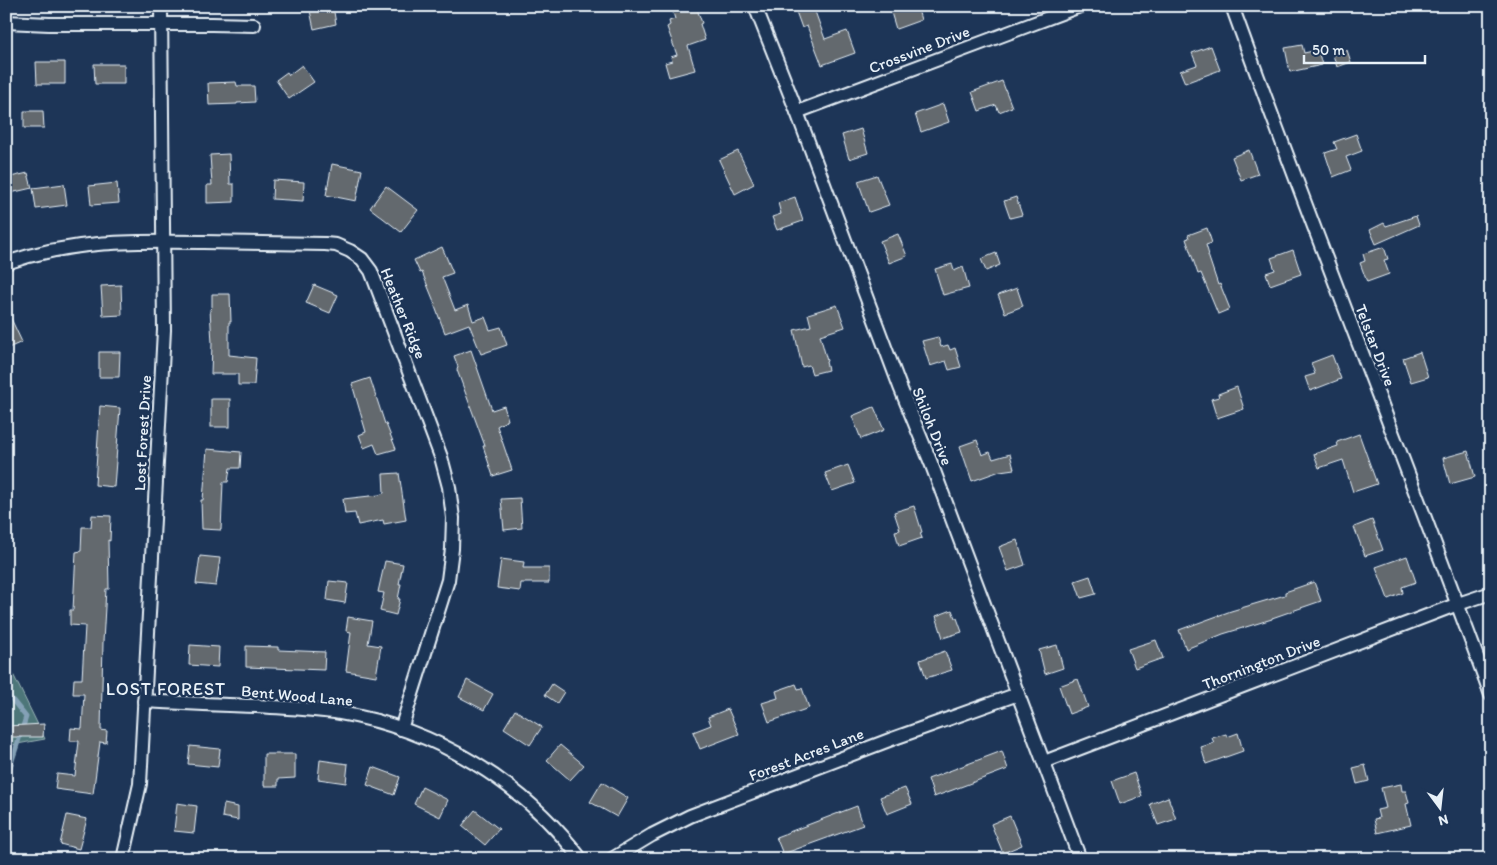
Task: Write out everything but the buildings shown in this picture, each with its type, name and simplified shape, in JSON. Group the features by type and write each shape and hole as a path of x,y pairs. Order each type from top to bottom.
{"street":[{"name":"Lost Forest Drive","path":"123,859 140,784 164,330 161,6"},
{"name":"Shiloh Drive","path":"755,6 798,112 900,387 931,463 1080,859"},
{"name":"Crossvine Drive","path":"798,112 1080,6"},
{"name":"Telstar Drive","path":"1232,6 1491,695"},
{"path":"6,22 254,25"},
{"name":"Heather Ridge","path":"6,263 64,247 101,243 162,241 331,244 350,251 362,260 371,271 390,318 441,457 449,487 453,518 448,580 401,729"},
{"name":"Thornington Drive","path":"1044,762 1491,593"},
{"name":"Forest Acres Lane","path":"612,859 652,835 690,816 892,738 1018,694"},
{"name":"Bent Wood Lane","path":"144,701 311,709 363,718 401,729 435,742 476,763 513,789 541,813 566,839 581,859"}],"green space":[{"path":"6,660 45,739 6,746"}],"waterway":[{"path":"6,692 26,717 6,779"}],"district":[{"name":"LOST FOREST","path":"166,689"}]}
